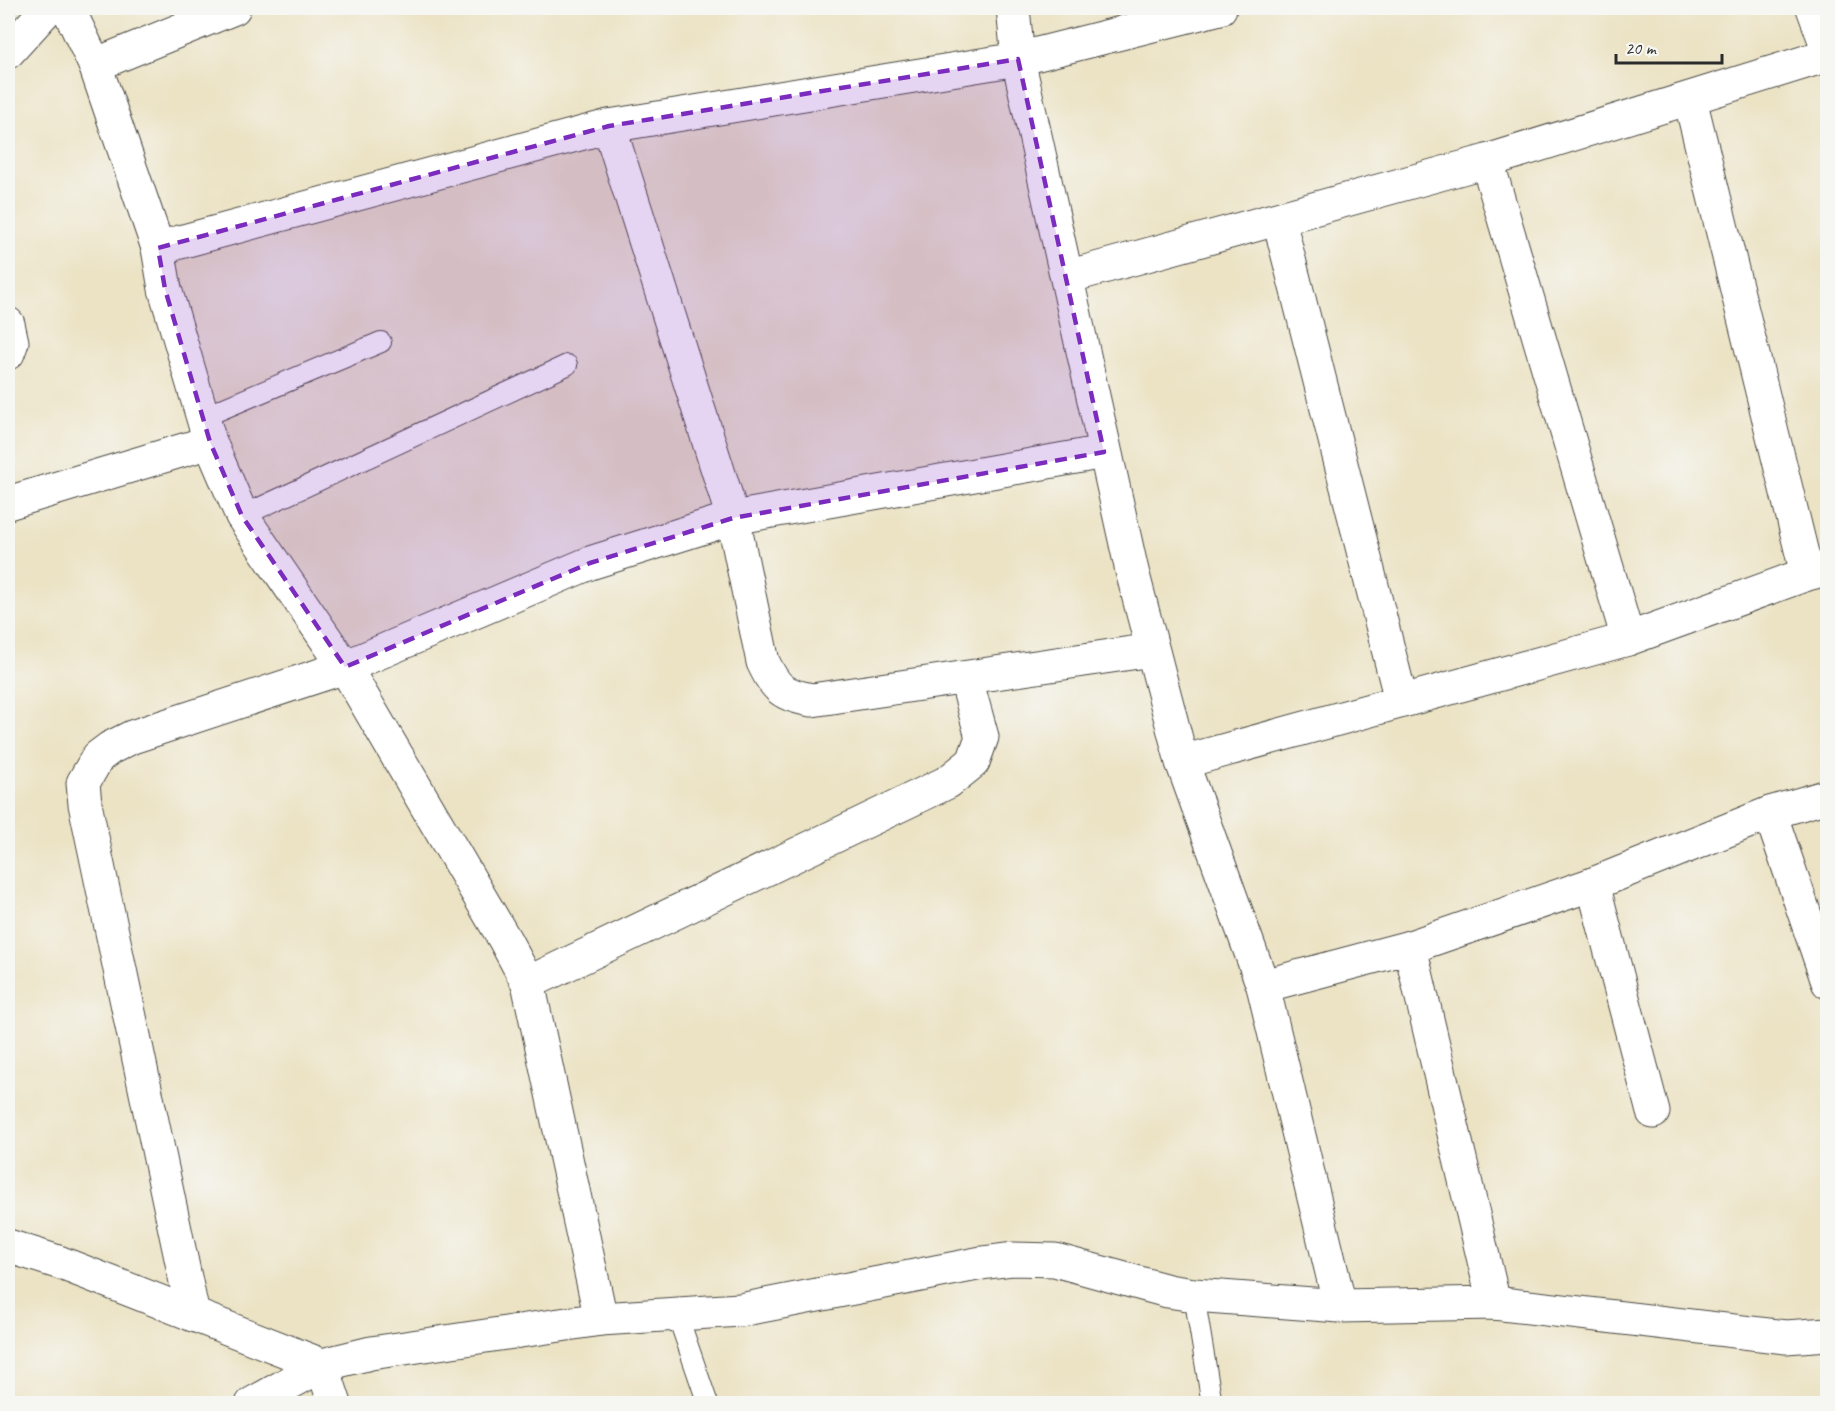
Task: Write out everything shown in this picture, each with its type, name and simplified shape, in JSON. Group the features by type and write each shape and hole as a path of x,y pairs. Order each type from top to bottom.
{"street":[{"path":"8,52 48,8"},
{"path":"68,8 95,65 158,248 165,289 207,430 242,516 345,667 528,983 601,1319"},
{"path":"95,65 234,8"},
{"path":"1013,8 1018,59 1104,452 1152,650 1182,762 1263,986 1340,1306"},
{"path":"158,248 609,126 1018,59 1220,8"},
{"path":"1812,8 1827,49"},
{"path":"1066,277 1487,161 1827,56"},
{"path":"1182,762 1628,639 1817,572 1690,99"},
{"path":"609,126 733,518 763,662 773,682 792,697 812,700 1152,650"},
{"path":"1487,161 1628,639"},
{"path":"1279,220 1401,700"},
{"path":"8,324 12,342 8,353"},
{"path":"8,503 207,430"},
{"path":"193,1315 85,804 83,783 98,757 132,736 345,667 590,563 733,518 1104,452"},
{"path":"528,983 948,782 973,762 982,736 966,678"},
{"path":"1263,986 1410,946 1593,884 1770,813 1827,796"},
{"path":"1770,813 1827,982"},
{"path":"1593,884 1653,1112"},
{"path":"1410,946 1494,1303"},
{"path":"8,1246 61,1263 322,1365"},
{"path":"252,1404 322,1365 371,1353 601,1319 740,1310 1013,1259 1055,1260 1168,1291 1194,1294 1340,1306 1494,1303 1786,1337 1827,1334"},
{"path":"322,1365 335,1404"}],"lane":[{"path":"207,430 381,342"},
{"path":"242,516 567,365"},
{"path":"1194,1294 1212,1404"},
{"path":"676,1314 708,1404"}],"highlighted area":[{"path":"1018,59 1104,452 733,518 590,563 345,667 242,516 210,442 165,289 158,248 609,126"}]}
